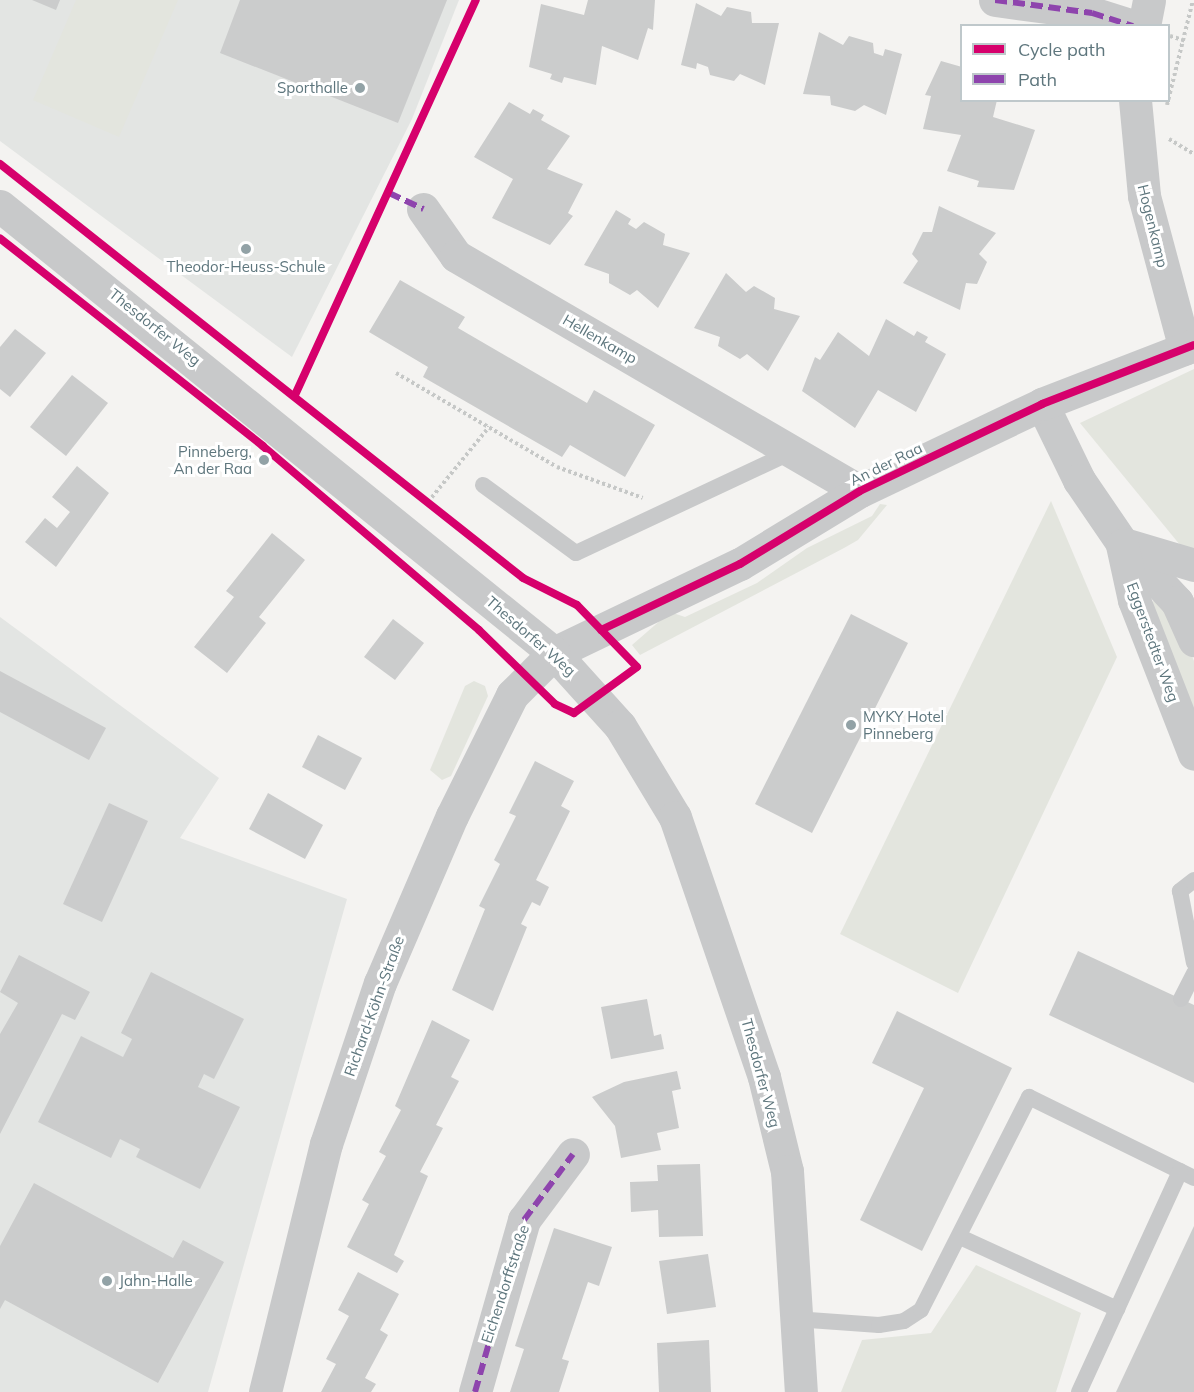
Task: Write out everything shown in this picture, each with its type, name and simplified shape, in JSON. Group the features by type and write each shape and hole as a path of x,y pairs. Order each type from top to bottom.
{"street":[{"path":"995,0 1092,14 1126,24"},
{"path":"1144,24 1149,0"},
{"name":"Hogenkamp","path":"1135,102 1139,168 1190,347"},
{"name":"Thesdorfer Weg","path":"0,206 554,652 620,726 675,817 698,877 764,1077 787,1171 801,1392"},
{"name":"Hellenkamp","path":"423,209 456,256 860,491"},
{"name":"An der Raa","path":"554,652 740,564 860,491 1042,404 1190,347"},
{"path":"1042,404 1079,480 1122,543 1194,566"},
{"name":"Eggerstedter Weg","path":"1122,543 1177,602 1194,640"},
{"name":"Eggerstedter Weg","path":"1122,543 1134,600 1194,754"},
{"name":"Richard-Köhn-Straße","path":"265,1392 326,1144 380,983 512,695 554,652"},
{"name":"Eichendorffstraße","path":"475,1392 524,1220 573,1154"}],"lane":[{"path":"483,485 576,553 794,451"},
{"path":"1194,880 1180,891 1194,963"},
{"path":"1181,999 1194,973"},
{"path":"795,1319 879,1325 904,1321 921,1310 1029,1097 1187,1174 1117,1309 1078,1392"},
{"path":"960,1237 1117,1309"}],"path":[{"path":"1170,96 1186,40 1193,0"},
{"path":"1170,36 1186,40"},
{"path":"1165,113 1168,102"},
{"path":"1139,168 1159,134 1194,154"},
{"path":"396,373 557,466 672,508"},
{"path":"428,502 489,427"}],"shaded area":[{"name":"Theodor-Heuss-Schule","path":"0,0 459,0 412,119 292,357 0,141"},
{"path":"76,0 178,0 119,137 33,100"},
{"path":"1194,369 1194,562 1080,423"},
{"path":"1051,501 1117,657 958,993 840,934"},
{"path":"880,504 887,505 858,540 844,548 640,655 632,645 670,612 685,617 757,583 807,548 872,516"},
{"path":"1158,597 1172,606 1194,661 1194,727 1150,604"},
{"path":"0,617 219,778 180,838 347,899 208,1392 0,1392"},
{"path":"474,681 485,686 488,696 451,776 442,780 430,770 465,686"},
{"path":"976,1265 1081,1313 1056,1392 841,1392 862,1340 931,1333"}],"building":[{"path":"32,0 60,0 56,10"},
{"name":"Sporthalle","path":"240,0 447,0 398,123 220,53"},
{"path":"588,0 655,0 653,30 648,28 638,60 602,46 596,85 564,77 562,83 550,79 552,74 529,67 541,4 584,15"},
{"path":"696,3 721,16 727,7 751,12 752,23 779,23 765,85 740,74 734,81 710,75 708,67 697,63 696,69 681,65"},
{"path":"819,32 843,45 849,36 873,43 874,53 883,56 885,49 902,54 886,115 864,105 855,111 831,105 830,96 803,94"},
{"path":"941,61 960,66 960,102 997,102 993,117 1035,130 1014,190 977,187 979,181 947,171 961,135 923,129 931,96 925,95"},
{"path":"509,102 530,114 533,109 544,115 541,120 570,136 547,169 583,184 568,213 573,216 550,245 492,218 513,179 474,157"},
{"path":"939,206 996,233 979,254 987,262 977,284 966,283 960,310 903,283 918,261 912,254 923,232 932,232"},
{"path":"616,210 631,219 628,224 636,229 644,222 665,234 663,245 690,253 658,308 637,290 630,295 609,283 609,274 584,265"},
{"path":"726,273 746,292 754,286 775,298 774,309 800,316 768,371 747,354 740,359 718,346 720,337 694,328"},
{"path":"400,280 465,317 458,328 587,403 594,390 655,425 625,477 570,445 562,457 423,377 428,367 369,332"},
{"path":"886,319 914,336 917,331 928,337 925,342 946,354 916,412 878,390 855,428 802,391 815,357 820,360 838,332 869,356"},
{"path":"15,329 46,353 10,397 0,389 0,347"},
{"path":"72,375 108,403 66,456 30,427"},
{"path":"77,466 109,493 56,567 25,542 45,518 57,528 70,512 52,497"},
{"path":"272,533 305,560 259,617 266,623 227,673 194,647 234,597 226,591"},
{"path":"851,614 908,643 812,833 755,804"},
{"path":"393,619 424,643 395,680 364,657"},
{"path":"0,671 106,728 89,760 0,712"},
{"path":"318,735 362,758 345,790 302,767"},
{"path":"535,761 574,781 561,806 570,811 536,880 549,887 540,906 532,902 521,924 527,927 493,1011 452,990 485,909 479,906 500,864 494,860 516,816 509,813"},
{"path":"268,793 323,825 305,859 249,829"},
{"path":"109,803 148,821 102,922 63,904"},
{"path":"1078,951 1194,1005 1194,1083 1049,1015"},
{"path":"19,955 90,992 75,1020 62,1014 0,1134 0,1034 18,1003 0,992"},
{"path":"151,972 244,1019 214,1079 204,1074 198,1087 240,1107 200,1189 136,1157 140,1149 120,1139 111,1158 38,1122 81,1036 123,1057 132,1039 121,1033"},
{"path":"647,999 654,1036 661,1034 664,1049 611,1059 601,1007"},
{"path":"897,1011 1012,1068 922,1251 860,1220 924,1088 872,1063"},
{"path":"432,1020 470,1040 451,1077 459,1081 436,1125 443,1128 420,1172 428,1176 394,1255 404,1261 397,1273 347,1247 369,1204 362,1200 386,1156 379,1152 401,1110 395,1106"},
{"path":"677,1071 681,1089 672,1091 679,1128 657,1133 661,1150 621,1158 615,1126 592,1097 624,1082"},
{"path":"700,1164 703,1236 659,1237 658,1210 631,1212 630,1182 658,1181 657,1165"},
{"name":"Jahn-Halle","path":"34,1183 173,1258 183,1240 224,1262 158,1383 5,1300 0,1309 0,1246"},
{"path":"1194,1226 1194,1392 1116,1392"},
{"path":"554,1228 612,1247 599,1286 588,1282 562,1359 569,1361 559,1392 510,1392 524,1349 515,1346"},
{"path":"708,1254 716,1307 667,1314 659,1261"},
{"path":"358,1272 399,1294 380,1330 388,1335 365,1378 376,1384 371,1392 321,1392 336,1364 326,1359 349,1316 338,1310"},
{"path":"709,1340 711,1392 659,1392 657,1343"}],"marked path":[{"path":"995,0 1092,13 1127,24"},
{"path":"389,193 423,209"},
{"path":"475,1392 524,1220 573,1154"}],"cycle path":[{"path":"295,395 476,0"},
{"path":"0,164 523,578 577,605 637,667 574,713 555,704 479,630 263,446 0,238"},
{"path":"601,630 740,564 860,491 1042,404 1194,345"}],"place":[{"name":"Sporthalle","path":"360,88"},
{"name":"Theodor-Heuss-Schule","path":"246,249"},
{"name":"Pinneberg, An der Raa","path":"264,460"},
{"name":"MYKY Hotel Pinneberg","path":"851,725"},
{"name":"Jahn-Halle","path":"107,1281"}]}
